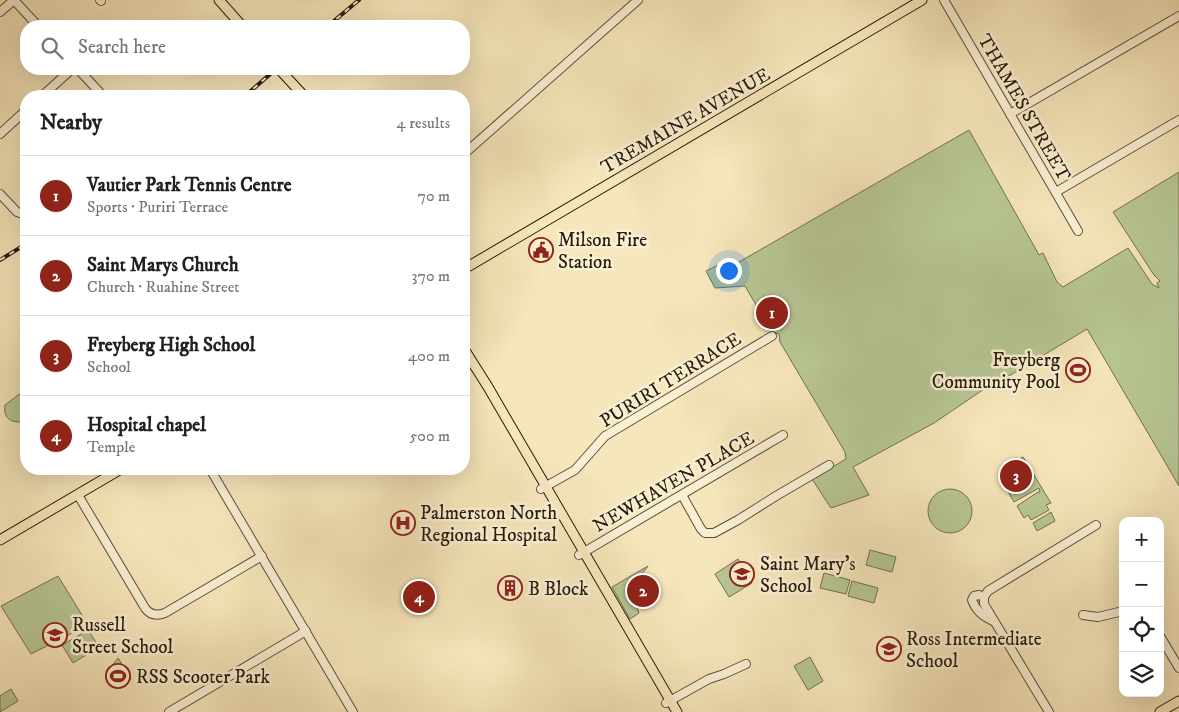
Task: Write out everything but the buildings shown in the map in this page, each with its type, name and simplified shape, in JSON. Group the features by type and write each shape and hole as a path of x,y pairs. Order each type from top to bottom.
{"main road":[{"path":"219,0 237,20"},
{"name":"TREMAINE AVENUE","path":"470,264 922,0"},
{"path":"285,75 298,90"},
{"path":"470,357 668,702 671,712"},
{"path":"470,367 544,488"},
{"path":"0,540 111,475"},
{"path":"1160,712 1179,701"},
{"path":"668,702 678,712"}],"street":[{"path":"0,12 14,0 32,20"},
{"path":"470,149 638,0"},
{"name":"THAMES STREET","path":"944,0 1078,231"},
{"path":"1010,114 1179,16"},
{"path":"49,90 65,75"},
{"path":"83,75 97,90"},
{"path":"0,134 20,116"},
{"path":"1056,192 1179,120"},
{"path":"0,194 20,213"},
{"name":"PURIRI TERRACE","path":"544,488 575,470 606,436 772,336"},
{"name":"NEWHAVEN PLACE","path":"582,553 783,436"},
{"path":"682,494 701,530 711,534 738,520 829,465"},
{"path":"214,475 353,712"},
{"path":"78,494 145,608 151,614 160,615 165,613 262,556"},
{"path":"1049,712 993,620 984,604 984,597 988,591 1096,525"},
{"path":"1083,615 1098,618 1119,612"},
{"path":"169,712 306,631"},
{"path":"1164,643 1179,668"},
{"path":"668,702 709,679 746,664"}],"green space":[{"path":"969,130 1039,255 1043,253 1057,282 1063,287 1128,248 1152,284 1159,288 1157,283 1160,281 1154,275 1113,212 1179,172 1179,486 1087,329 999,382 990,385 934,423 853,467 869,495 831,508 812,479 846,459 845,452 780,342 779,334 772,332 745,286 715,288 706,271 726,261 732,266"},
{"path":"20,394 20,422 10,420 7,417 5,405"},
{"path":"1023,457 1051,503 1046,505 1049,510 1031,520 1028,515 1024,518 1017,506 1040,492 1039,488 1014,502 1007,490 1012,487 1010,484 1005,487 999,475 1022,461 1030,477 1021,458"},
{"path":"950,489 962,493 968,499 972,511 968,523 962,529 950,533 938,529 932,523 928,511 932,499 938,493"},
{"path":"1051,512 1055,521 1037,531 1033,523"},
{"path":"870,550 896,557 892,572 866,565"},
{"path":"738,559 752,583 729,597 715,574"},
{"path":"648,566 627,587 629,592 627,593 634,605 636,605 639,613 630,619 612,587"},
{"path":"824,573 850,580 846,594 820,588"},
{"path":"58,576 88,625 31,654 1,606"},
{"path":"852,581 878,588 874,603 848,596"},
{"path":"88,630 99,647 73,663 62,645"},
{"path":"810,657 823,681 808,690 794,666"},
{"name":"RSS Scooter Park","path":"118,658 131,679 114,688 107,672"},
{"path":"11,689 18,701 0,712 0,696"}],"railway":[{"path":"335,20 359,0"},
{"path":"252,90 269,75"},
{"path":"0,260 20,248"}],"place":[{"name":"Milson Fire Station","path":"541,250"},
{"name":"Vautier Park Tennis Centre","path":"772,313"},
{"name":"Freyberg Community Pool","path":"1078,370"},
{"name":"Freyberg High School","path":"1016,476"},
{"name":"Palmerston North Regional Hospital","path":"403,523"},
{"name":"Saint Mary's School","path":"742,574"},
{"name":"B Block","path":"510,588"},
{"name":"Saint Marys Church","path":"643,591"},
{"name":"Hospital chapel","path":"419,597"},
{"name":"Russell Street School","path":"55,635"},
{"name":"Ross Intermediate School","path":"889,649"},
{"name":"RSS Scooter Park","path":"118,676"}]}
